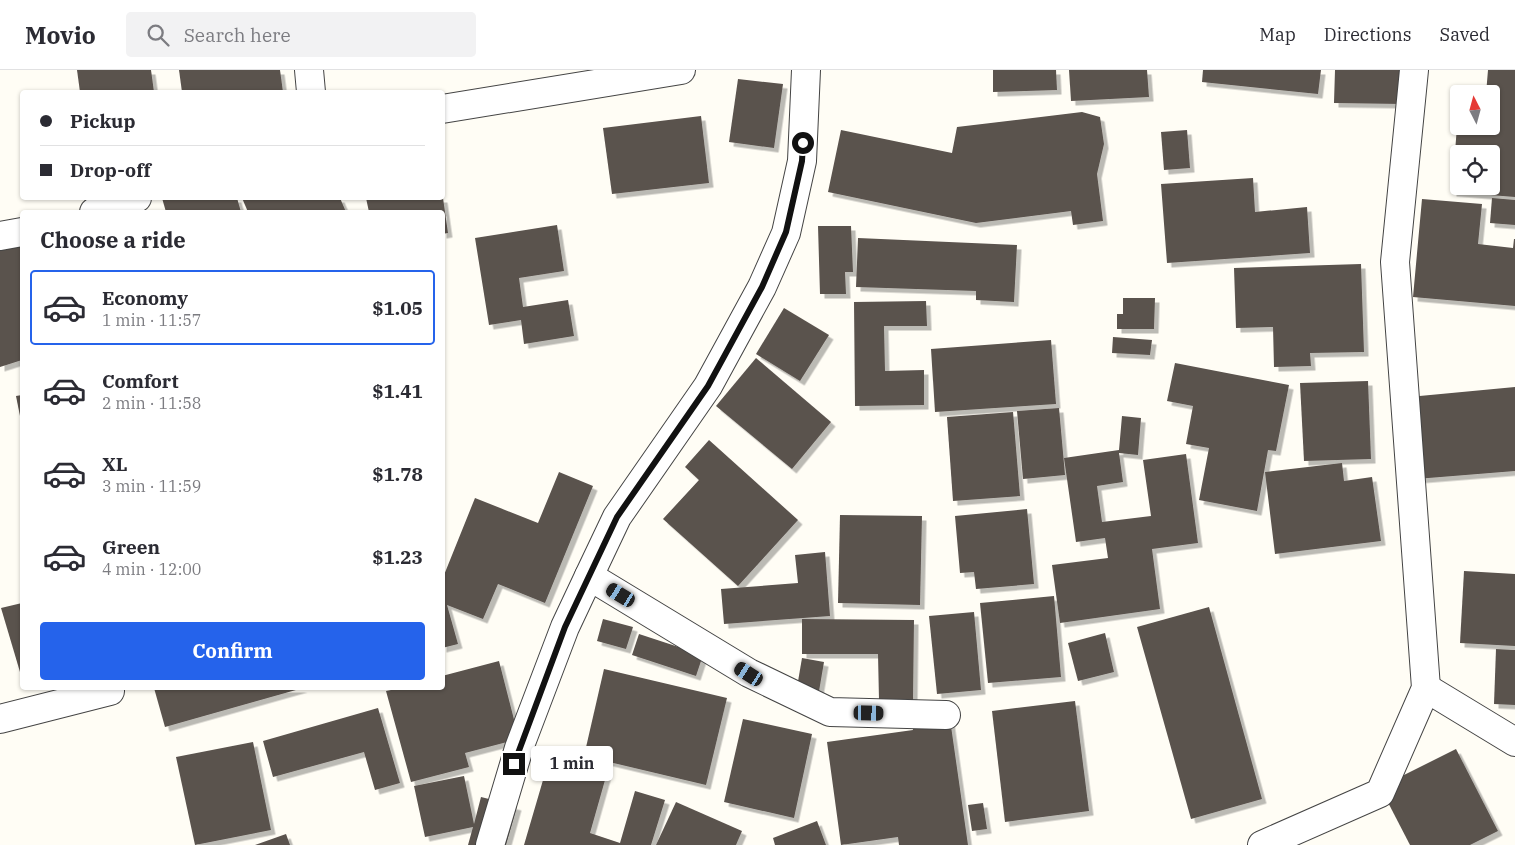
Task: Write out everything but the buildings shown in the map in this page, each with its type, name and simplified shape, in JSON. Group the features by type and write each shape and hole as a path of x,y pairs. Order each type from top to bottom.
{"street":[{"path":"309,70 312,90"},
{"path":"445,109 681,70"},
{"path":"490,845 519,748 565,627 617,517 708,386 762,287 782,242 802,161 806,70"},
{"path":"1262,845 1380,793 1426,688 1395,262 1414,70"},
{"path":"100,210 131,200"},
{"path":"0,236 20,232"},
{"path":"589,576 749,674 830,712 946,715"},
{"path":"1426,688 1515,742"},
{"path":"0,719 110,691"}],"route":[{"path":"514,764 565,627 617,517 708,386 762,287 786,232 802,161 803,143"}]}
